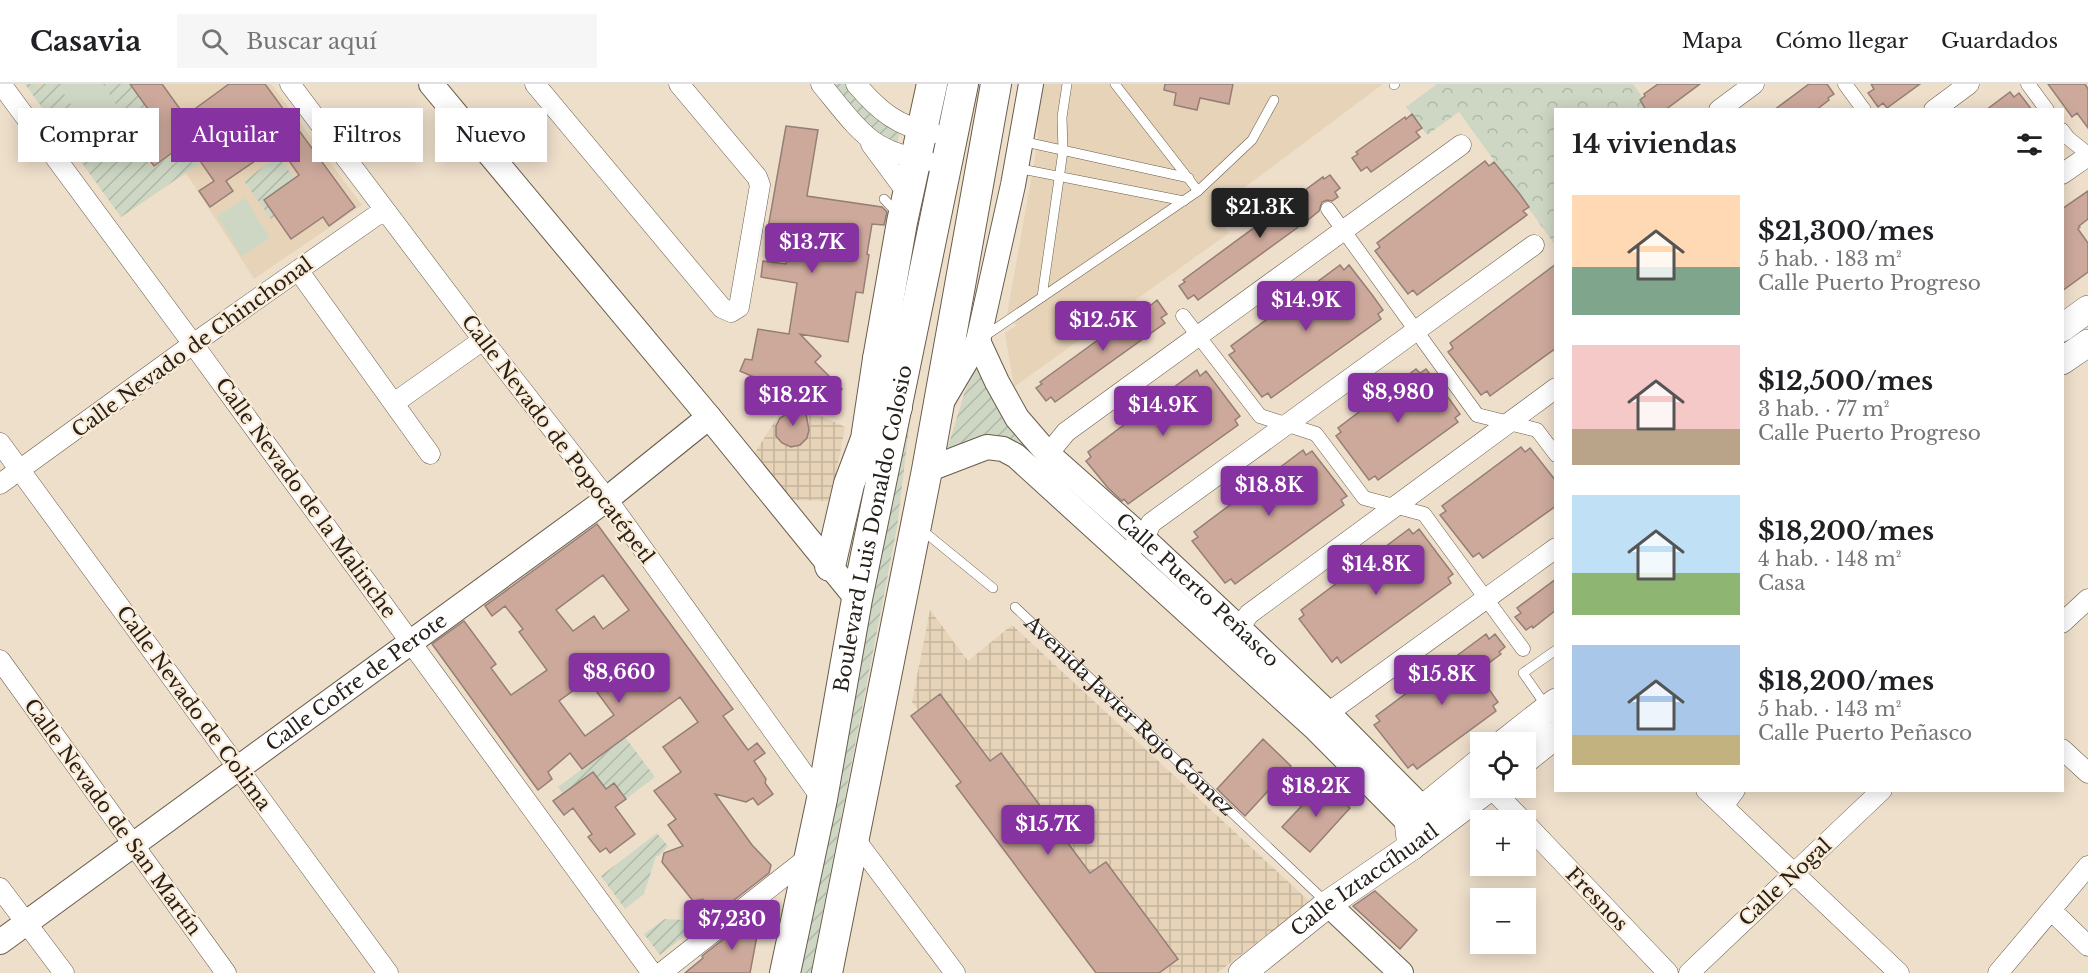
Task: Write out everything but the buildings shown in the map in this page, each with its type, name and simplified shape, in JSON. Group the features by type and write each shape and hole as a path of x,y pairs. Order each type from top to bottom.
{"main road":[{"path":"830,566 849,484 866,439 904,180 932,84"},
{"name":"Boulevard Luis Donaldo Colosio","path":"785,973 822,798 857,599 963,84"},
{"name":"Boulevard Luis Donaldo Colosio","path":"827,973 939,408 996,84"},
{"path":"2064,327 2088,309"},
{"path":"878,359 897,407"},
{"path":"1520,732 1553,710"},
{"path":"1536,751 1554,737"},
{"path":"1421,828 1470,773"},
{"name":"Calle Iztaccíhuatl","path":"1242,973 1421,828 1473,798"}],"street":[{"name":"Calle Nevado de la Malinche","path":"1,84 652,973"},
{"name":"Calle Nevado de Popocatépetl","path":"290,84 483,340 607,499 822,798"},
{"path":"431,84 709,417 857,599"},
{"path":"535,84 722,308 731,312 739,307 760,185 757,177 679,84"},
{"path":"821,84 859,127 877,144 894,153 904,180"},
{"path":"856,84 875,106 891,117 904,180"},
{"path":"939,408 978,341 1016,168 1031,84"},
{"path":"1722,108 1754,84"},
{"path":"1845,84 1863,108"},
{"path":"1937,108 1969,84"},
{"path":"2028,84 2046,108"},
{"path":"2064,133 2088,155 2064,173"},
{"path":"904,180 953,137"},
{"path":"1047,454 1066,432 1461,145"},
{"path":"904,180 947,166"},
{"path":"1328,209 1477,415 1538,430 1554,452"},
{"name":"Calle Nevado de Chinchonal","path":"0,484 193,344 384,210"},
{"path":"1125,554 1144,539 1151,523 1534,245"},
{"path":"298,270 430,454"},
{"path":"1183,315 1260,416 1316,434 1364,498 1424,514 1522,649"},
{"path":"394,403 483,340"},
{"name":"Calle Puerto Peñasco","path":"978,341 1017,418 1047,454 1144,539 1229,635"},
{"path":"1229,635 1249,614 1554,389"},
{"name":"Calle Cofre de Perote","path":"0,942 607,499 709,417"},
{"name":"Calle Nevado de Colima","path":"0,444 388,973"},
{"name":"Calle Puerto Peñasco","path":"927,470 987,447 1003,450 1016,456 1125,554 1229,635 1322,721 1421,828"},
{"path":"1322,721 1554,549"},
{"path":"2064,621 2088,599"},
{"name":"Calle Nevado de San Martín","path":"0,660 226,973"},
{"path":"2064,751 2088,773"},
{"path":"1712,792 1729,798 1795,872 1899,973"},
{"name":"Calle Nogal","path":"1689,973 1880,792"},
{"path":"1500,798 1512,810"},
{"name":"Fresnos","path":"1536,834 1668,973"},
{"path":"854,838 955,973"},
{"path":"662,973 810,856"},
{"path":"1998,973 2088,866"},
{"path":"0,888 64,973"},
{"name":"Avenida Javier Rojo Gómez","path":"1328,904 1401,973"},
{"path":"2052,910 2088,946"}],"lane":[{"path":"1042,297 1063,151 1062,117 1067,84"},
{"path":"1115,84 1198,190"},
{"path":"978,341 1198,190 1252,140 1274,100"},
{"path":"1021,141 1189,178"},
{"path":"1016,168 1184,201"},
{"path":"915,524 993,588"},
{"name":"Avenida Javier Rojo Gómez","path":"1015,607 1328,904"},
{"path":"1553,710 1523,674 1554,651"}],"shaded area":[{"path":"25,84 271,84 289,108 171,108 171,162 300,162 300,123 312,139 312,162 330,162 362,205 254,279 186,173 121,217 81,162 159,162 159,108 42,108"},
{"path":"1043,84 1383,84 1213,211 1229,233 1014,387 1005,333 1016,326 1007,314 1038,141 1038,113"},
{"path":"788,401 845,427 831,501 793,500 754,454"},
{"path":"930,610 968,661 1012,625 1310,902 1217,973 1110,973 912,702"}],"green space":[{"path":"25,84 35,84 38,88 44,84 130,84 147,108 42,108"},
{"path":"70,84 103,84 118,108 73,108 61,89"},
{"path":"832,84 845,84 871,111 900,132 897,144 869,125"},
{"path":"1437,84 1633,84 1650,108 1554,108 1554,244 1459,112 1427,135 1406,107"},
{"path":"171,156 171,162 201,162 121,217 81,162 148,162 153,168"},
{"path":"270,162 282,162 302,189 285,185 264,200 275,216 271,219 244,181"},
{"path":"245,198 270,238 242,256 217,216"},
{"path":"980,361 1024,442 1020,447 1000,441 984,440 947,450 965,391"},
{"path":"915,379 897,527 811,973 797,973"},
{"path":"625,737 655,777 626,799 614,783 606,789 593,772 563,794 558,787"},
{"path":"657,833 668,846 659,856 656,856 644,894 625,909 601,876"},
{"path":"665,919 704,921 660,955 644,934"}]}
